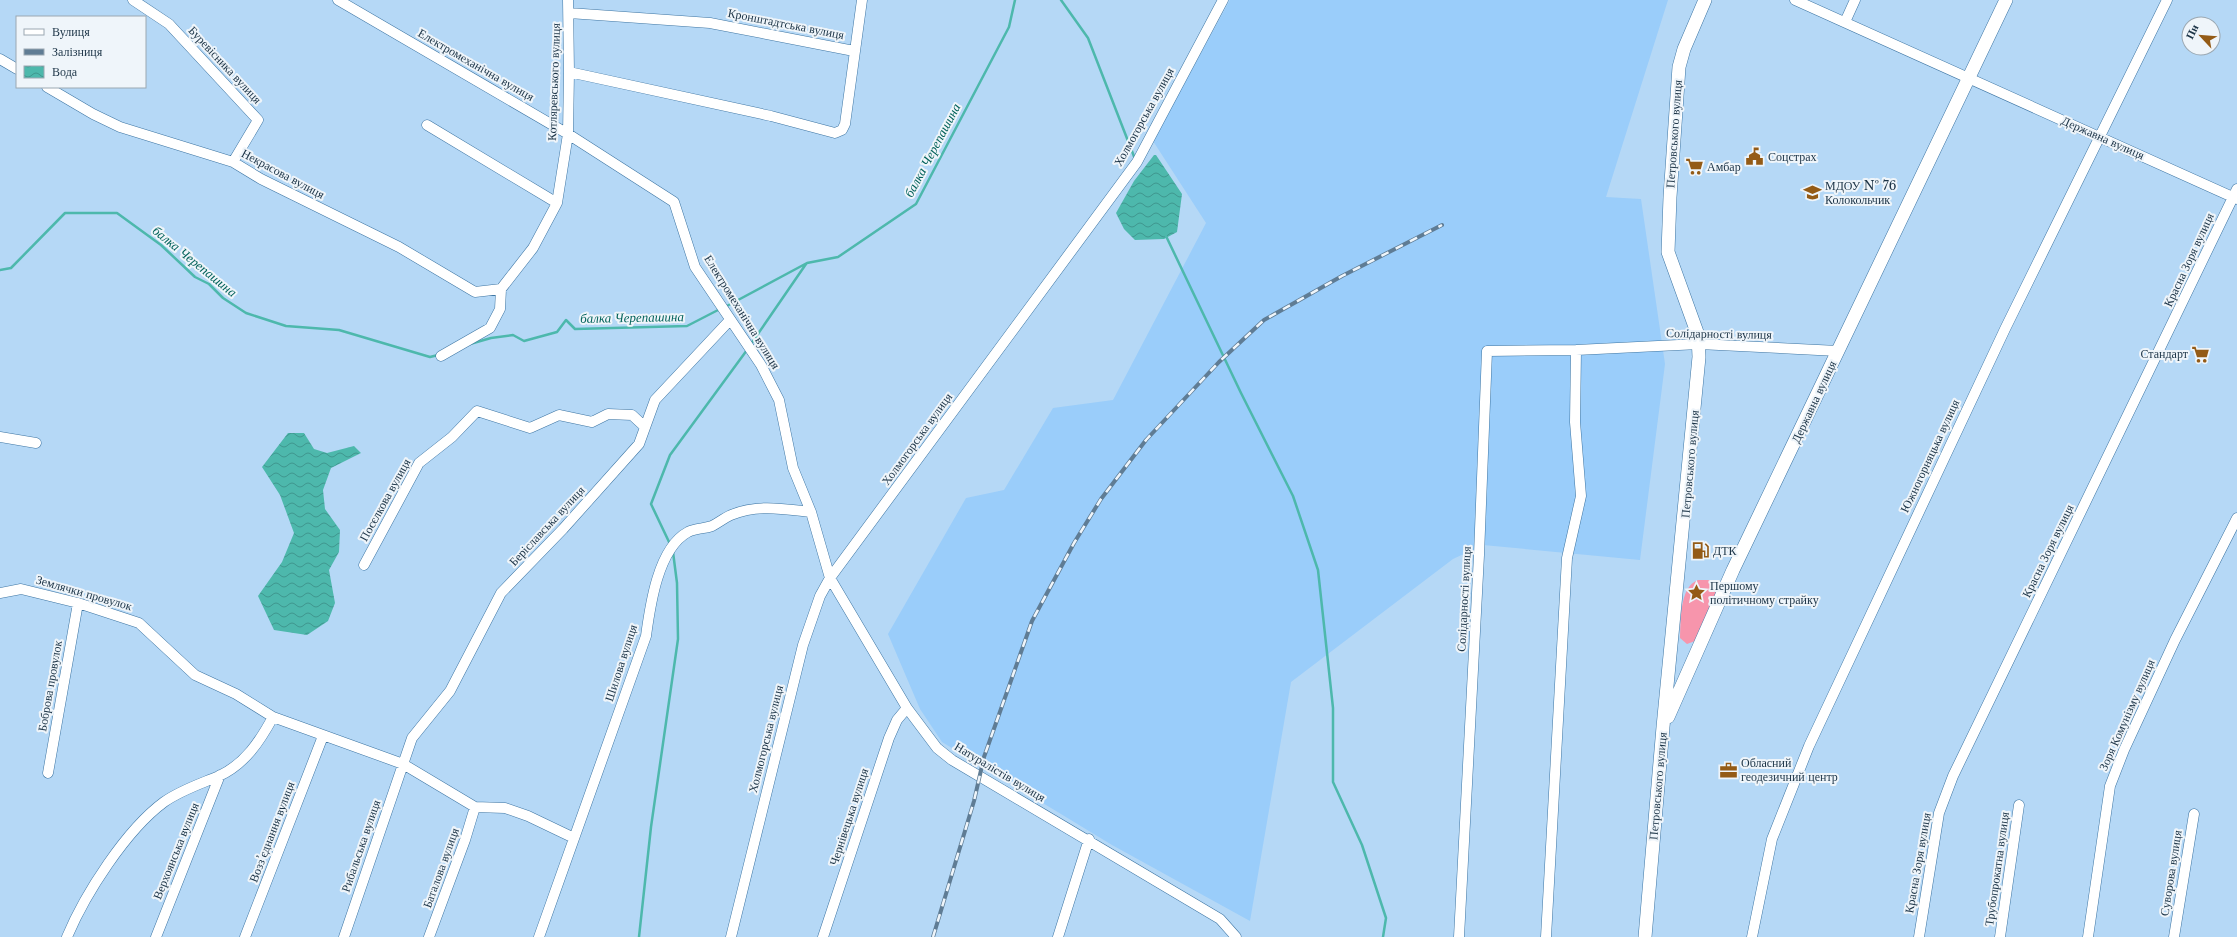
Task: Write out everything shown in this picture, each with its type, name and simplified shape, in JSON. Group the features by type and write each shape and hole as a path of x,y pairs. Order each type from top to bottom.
{"main road":[{"name":"Петровського вулиця","path":"1645,937 1663,727 1681,561 1700,344 1670,258 1668,237 1678,74 1684,49 1705,0"},
{"name":"Державна вулиця","path":"1663,727 1733,570 2006,0"}],"street":[{"name":"Буревісника вулиця","path":"133,0 169,24 258,120 233,162"},
{"name":"Електромеханічна вулиця","path":"338,0 568,134 674,202 695,267 761,365 779,400 793,468 811,512"},
{"name":"Котляревського вулиця","path":"501,289 533,248 556,203 568,134 568,0"},
{"path":"569,72 835,133 842,130 845,124 862,0"},
{"name":"Холмогорська вулиця","path":"731,937 803,645 820,596 830,578 1137,162 1223,0"},
{"name":"Державна вулиця","path":"1795,0 2100,137 2236,195"},
{"path":"1845,22 1855,0"},
{"name":"Южногорняцька вулиця","path":"1752,937 1772,839 1810,746 1921,506 2166,0"},
{"name":"Кронштадтська вулиця","path":"569,13 710,23 854,51"},
{"path":"0,59 16,68"},
{"name":"Некрасова вулиця","path":"49,88 93,114 120,126 233,162 261,179 399,247 475,292 501,289"},
{"path":"427,125 556,203"},
{"name":"Красна Зоря вулиця","path":"1919,937 1939,813 1953,776 2236,195"},
{"path":"441,356 490,328 500,309 501,289"},
{"name":"Беріславська вулиця","path":"403,764 412,738 450,691 501,593 563,529 639,444 655,400 730,320"},
{"name":"Солідарності вулиця","path":"1459,937 1479,555 1487,351 1576,350 1700,344 1838,351"},
{"path":"1546,937 1567,558 1581,496 1575,422 1576,350"},
{"name":"Посєлкова вулиця","path":"364,565 419,463 452,437 477,411 530,428 560,415 592,422 608,414 632,415 645,427"},
{"path":"0,438 36,443"},
{"name":"Шилова вулиця","path":"539,937 646,636 651,596 659,570 672,549 687,532 711,526 743,511 772,507 811,512"},
{"name":"Натуралістів вулиця","path":"811,512 830,578 907,708 937,748 952,760 1089,839 1220,919 1233,936"},
{"name":"Зоря Комунізму вулиця","path":"2088,937 2110,786 2124,750 2175,640 2237,518"},
{"name":"Землячки провулок","path":"0,593 21,589 78,603 139,623 195,675 224,687 273,717"},
{"name":"Боброва провулок","path":"48,773 78,603"},
{"name":"Чернівецька вулиця","path":"823,937 889,738 897,720 907,708"},
{"path":"67,937 84,901 102,871 137,828 163,802 190,786 220,775 247,756 262,737 273,717 403,764 475,807 505,808 528,816 574,838"},
{"name":"Возз’єднання вулиця","path":"246,937 323,736"},
{"name":"Рибальська вулиця","path":"344,937 403,764"},
{"name":"Верхоянська вулиця","path":"156,937 220,775"},
{"name":"Трубопрокатна вулиця","path":"2000,937 2019,805"},
{"name":"Баталова вулиця","path":"430,937 465,840 475,807"},
{"name":"Суворова вулиця","path":"2174,937 2194,814"},
{"path":"1058,937 1089,839"}],"shaded area":[{"path":"1230,0 1668,0 1606,197 1641,199 1665,364 1640,560 1483,545 1453,559 1291,682 1250,921 1112,845 942,742 920,709 888,634 966,498 1004,490 1053,408 1113,400 1206,223 1153,141"},
{"path":"1698,580 1716,580 1718,589 1695,641 1687,644 1680,638 1682,606 1687,590"}],"water":[{"path":"1154,155 1156,155 1182,194 1177,232 1164,239 1135,240 1124,229 1116,213 1134,181"},
{"path":"288,433 304,433 314,449 327,453 354,446 361,453 331,468 323,490 325,509 340,530 339,552 329,570 335,603 328,621 307,635 274,630 258,596 282,562 294,533 280,495 262,467"}],"waterway":[{"name":"балка Черепашина","path":"725,307 807,263 838,257 916,204 1009,27 1015,0"},
{"path":"1061,0 1088,38 1135,159"},
{"name":"балка Черепашина","path":"0,270 11,268 65,213 117,213 161,245 195,277 209,284 223,298 246,313 286,326 339,330 430,357 438,355"},
{"path":"1166,236 1241,393 1293,496 1318,570 1333,708 1333,782 1362,845 1386,918 1383,937"},
{"path":"751,344 806,264"},
{"name":"балка Черепашина","path":"470,344 491,338 513,335 524,341 557,332 566,320 575,329 687,326 720,309"},
{"path":"670,544 651,504 670,455 747,350"},
{"path":"639,937 651,827 678,639 677,583 673,552"}],"railway":[{"path":"933,937 974,801 984,757 1032,621 1074,543 1101,499 1146,440 1219,362 1264,320 1342,276 1442,225"}],"place":[{"name":"Соцстрах","path":"1755,157"},
{"name":"Амбар","path":"1694,167"},
{"name":"МДОУ № 76 Колокольчик","path":"1812,193"},
{"name":"Стандарт","path":"2201,354"},
{"name":"ДТК","path":"1700,551"},
{"name":"Першому політичному страйку","path":"1697,593"},
{"name":"Обласний геодезичний центр","path":"1728,770"}]}
